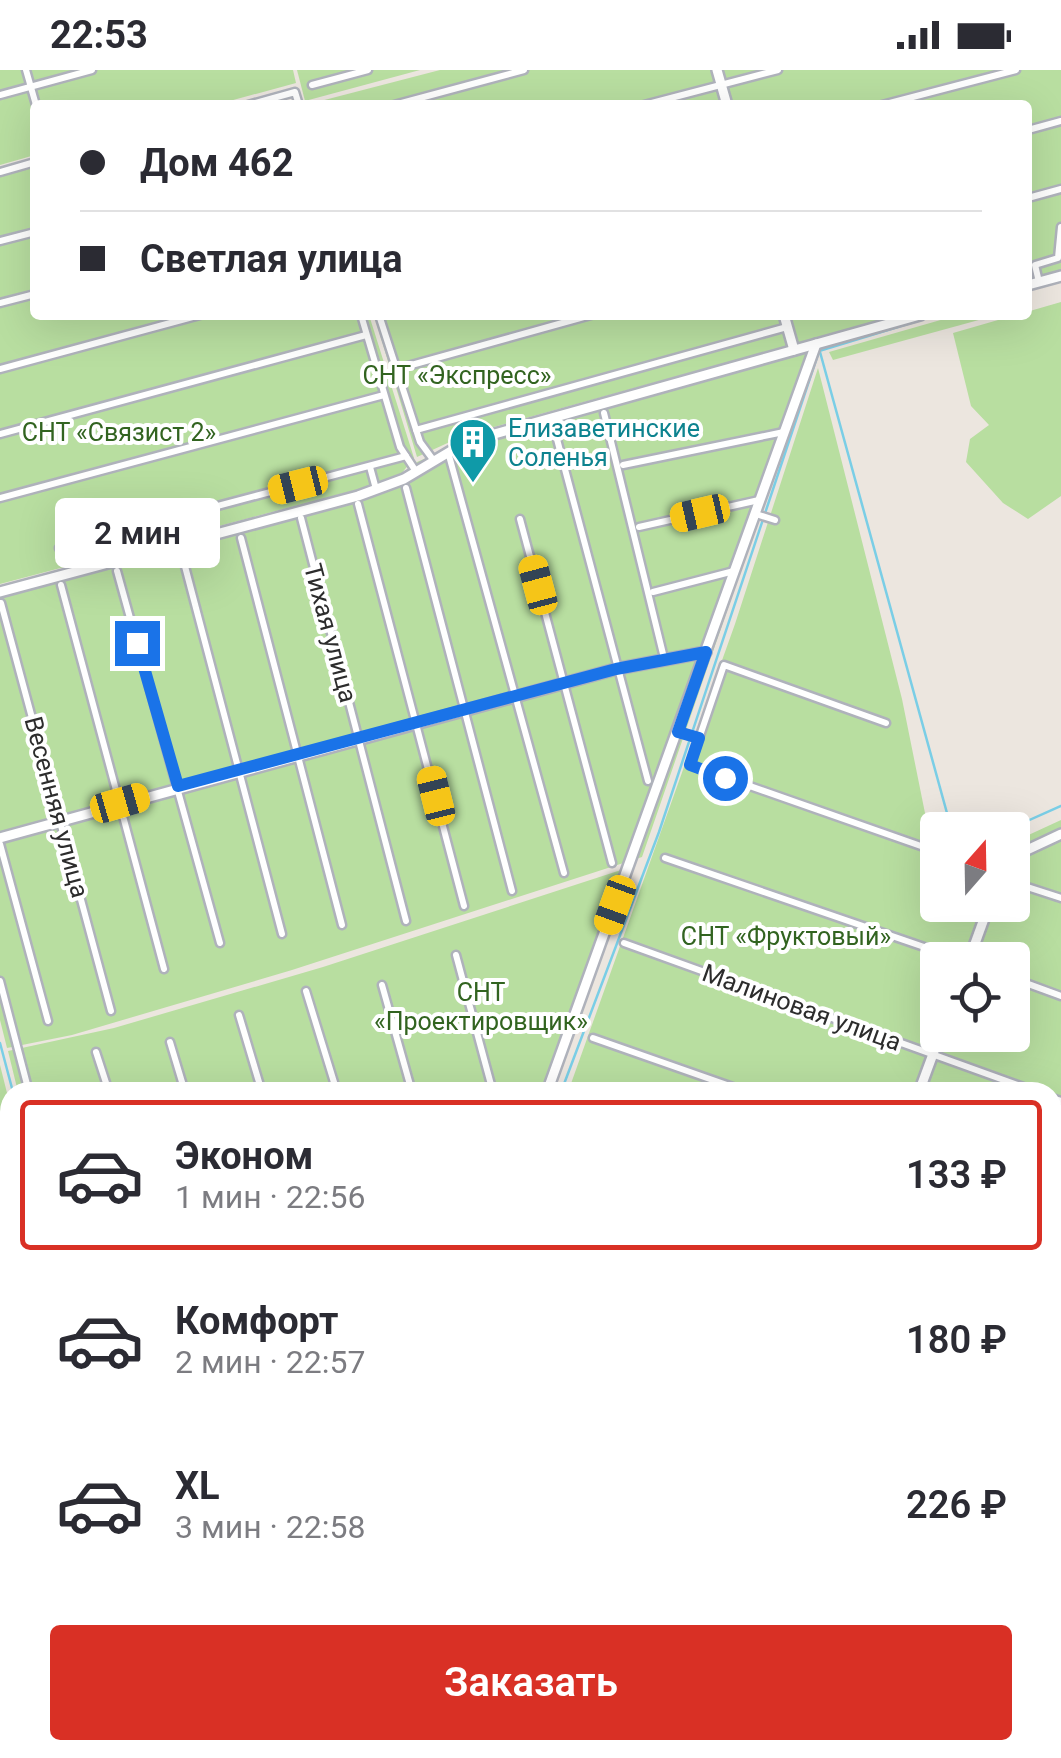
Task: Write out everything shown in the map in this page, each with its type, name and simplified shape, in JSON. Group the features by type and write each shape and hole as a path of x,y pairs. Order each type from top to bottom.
{"street":[{"path":"26,70 35,100"},
{"path":"0,94 92,70"},
{"path":"312,85 368,70"},
{"path":"413,100 524,70"},
{"path":"717,70 726,100"},
{"path":"663,100 778,70"},
{"path":"901,100 1016,70"},
{"path":"266,100 295,92 297,100"},
{"path":"1032,129 1061,121"},
{"path":"0,172 30,163"},
{"path":"1032,197 1061,189"},
{"path":"1039,282 1035,265 1058,258 1061,226"},
{"path":"0,241 30,233"},
{"path":"1032,284 1061,276"},
{"path":"0,303 30,295"},
{"path":"0,370 182,320"},
{"path":"362,320 384,395 415,470"},
{"path":"382,320 416,430 434,462"},
{"path":"397,370 572,320"},
{"path":"786,320 794,350"},
{"path":"0,592 376,490 466,442 902,320"},
{"path":"416,430 788,327"},
{"path":"0,434 366,335"},
{"path":"816,344 761,499 765,517 734,571 706,652 690,736 690,765 920,846"},
{"path":"0,498 384,395"},
{"path":"604,413 664,658"},
{"path":"554,428 648,781"},
{"path":"624,465 786,431"},
{"path":"448,451 564,873"},
{"path":"60,548 406,456"},
{"path":"370,466 376,490"},
{"path":"406,488 468,710 512,891"},
{"path":"638,527 761,499"},
{"path":"358,504 464,906"},
{"name":"Тихая улица","path":"301,518 406,921"},
{"path":"520,520 612,863"},
{"path":"241,538 342,925"},
{"path":"81,541 88,568"},
{"path":"182,555 282,934"},
{"path":"117,571 220,943"},
{"path":"653,592 734,571"},
{"path":"61,585 164,969"},
{"name":"Весенняя улица","path":"1,603 111,1011"},
{"path":"48,1021 0,841 240,769 616,669 706,652"},
{"path":"551,1082 690,736 724,665 886,723"},
{"path":"1030,849 1061,834"},
{"path":"665,858 920,945"},
{"path":"1030,888 1061,898"},
{"name":"Малиновая улица","path":"624,942 1009,1082"},
{"path":"456,955 489,1082"},
{"path":"0,982 26,1082"},
{"path":"382,985 409,1082"},
{"path":"1030,985 1061,996"},
{"path":"306,991 334,1082"},
{"path":"239,1015 259,1082"},
{"path":"593,1038 718,1082"},
{"path":"170,1042 183,1082"},
{"path":"96,1052 106,1082"},
{"path":"923,1082 933,1052"}],"green space":[{"path":"0,70 293,70 296,83 233,100 30,100 30,156 0,165"},
{"path":"297,70 420,70 309,100 305,100"},
{"path":"440,70 1061,70 1061,270 1032,278 1032,100 324,100"},
{"name":"СНТ «Связист 2»","path":"30,158 30,320 371,320 414,458 397,479 0,584 0,167"},
{"path":"1061,302 1061,496 1028,519 1003,503 966,462 970,439 989,425 971,406 953,333 998,320 1032,320 1032,310"},
{"name":"СНТ «Экспресс»","path":"376,320 881,320 465,435 417,457"},
{"path":"941,320 979,320 833,360 829,352"},
{"path":"821,339 642,857 292,970 72,1035 7,1048 0,1020 0,588 403,480 417,462 479,435"},
{"name":"СНТ «Фруктовый»","path":"818,368 902,699 925,812 920,812 920,922 1030,922 1030,834 1061,820 1061,1082 572,1082 735,624"},
{"name":"СНТ «Проектировщик»","path":"621,870 546,1082 16,1082 8,1051 114,1028 323,967"}],"waterway":[{"path":"565,1082 659,832 819,351 921,320"},
{"path":"820,352 947,812"},
{"path":"1030,820 1061,806"},
{"path":"0,1043 10,1082"}],"place":[{"name":"Елизаветинские Соленья","path":"473,484"}],"route":[{"path":"137,643 178,786 616,669 706,652 678,732 699,738 690,765 725,778"}]}
